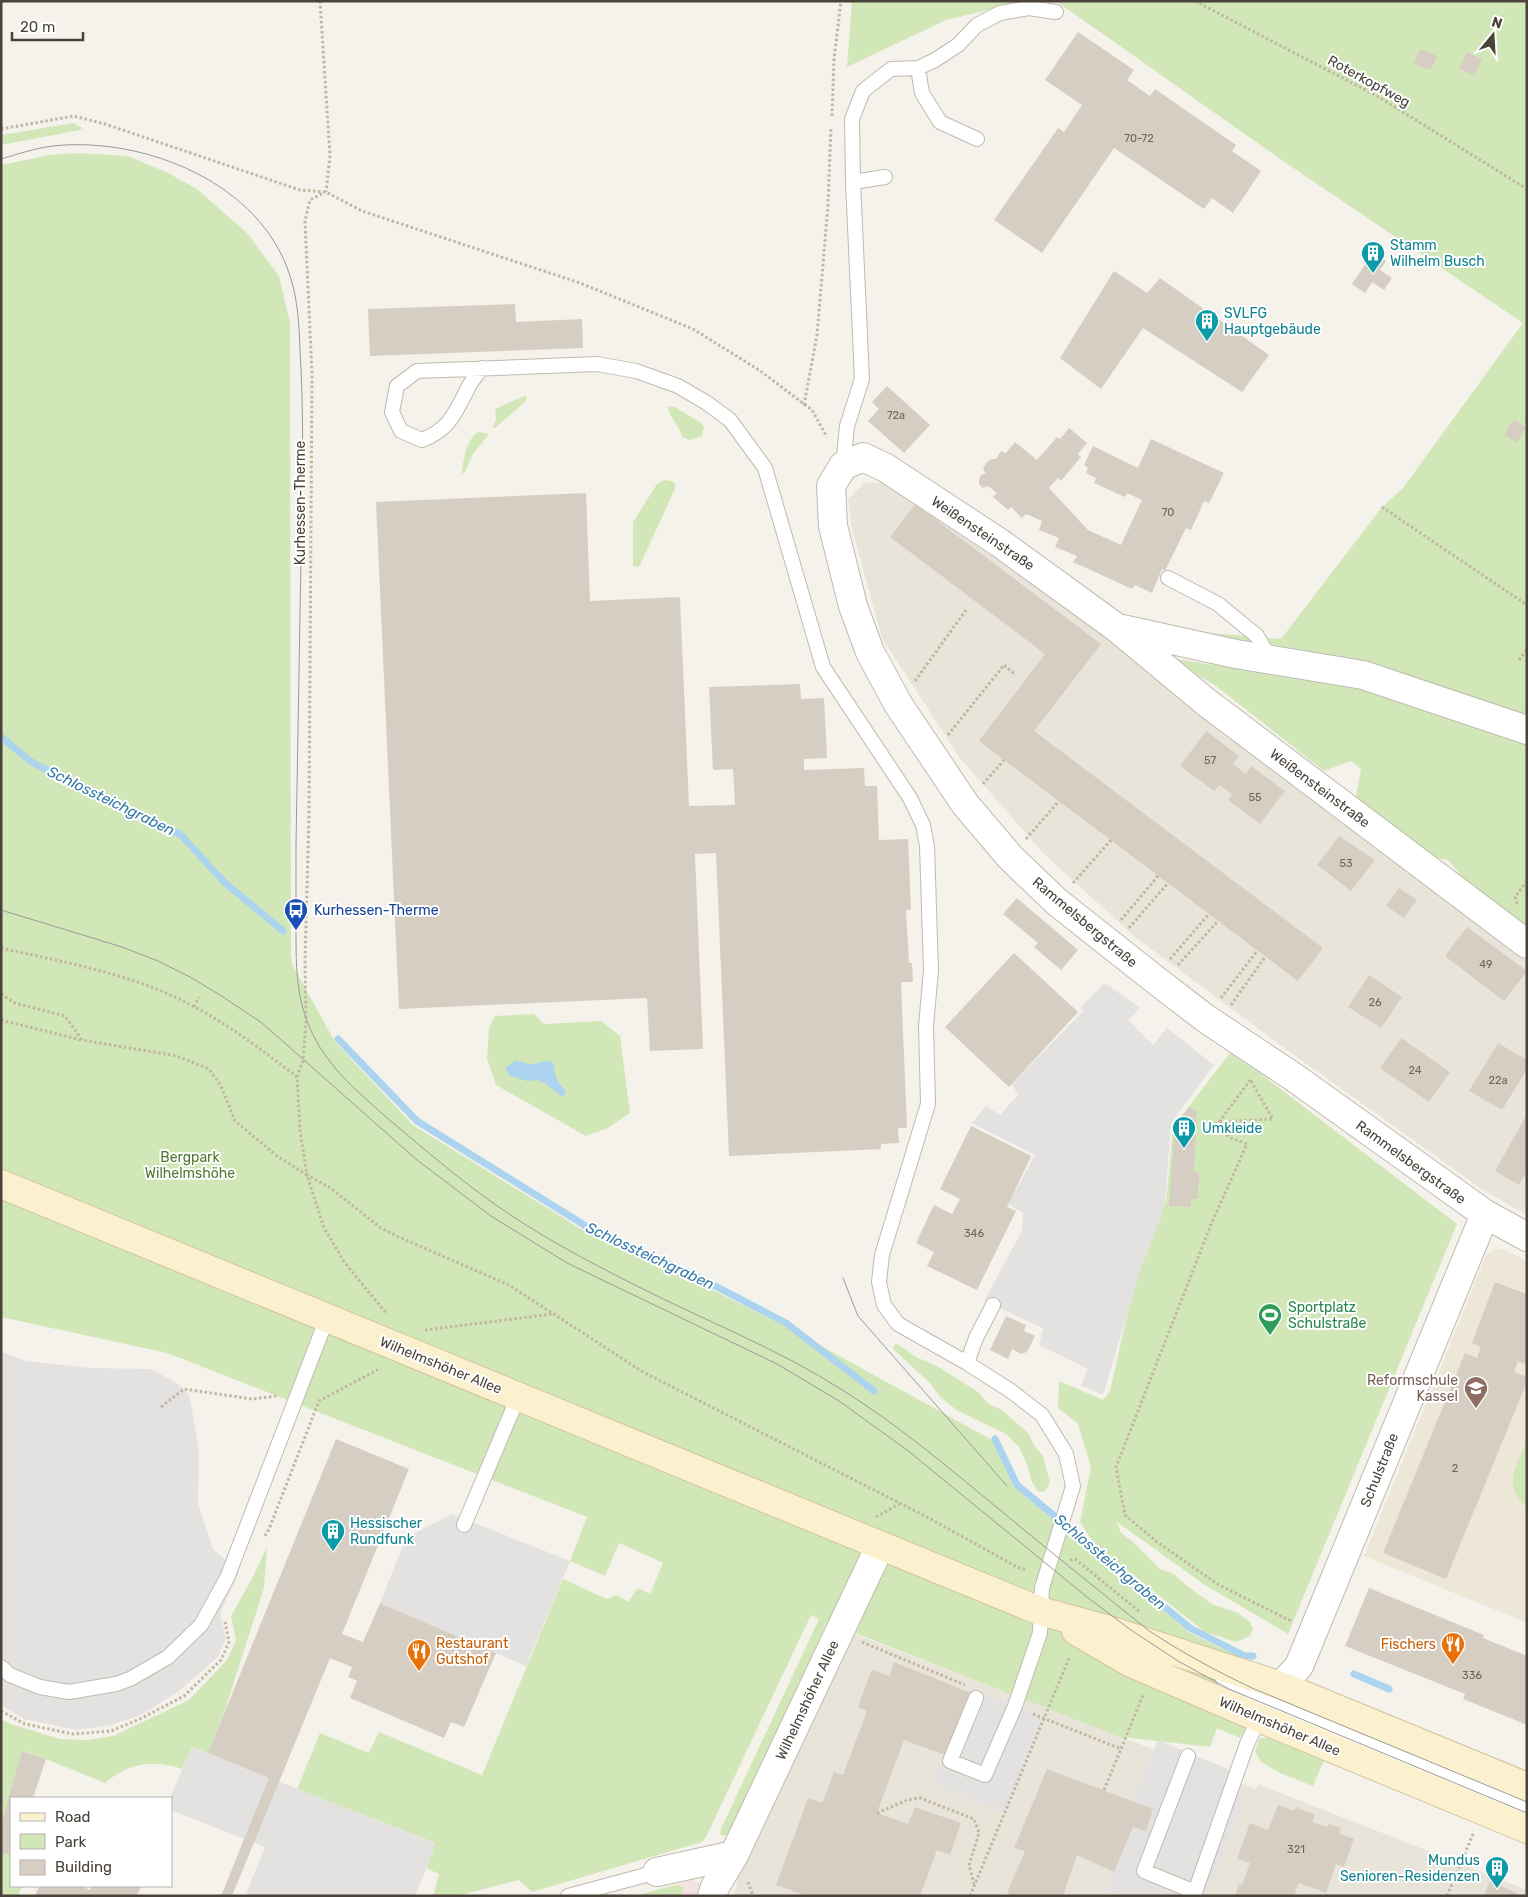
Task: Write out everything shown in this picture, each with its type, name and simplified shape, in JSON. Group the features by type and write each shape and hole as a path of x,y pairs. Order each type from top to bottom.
{"main road":[{"name":"Wilhelmshöher Allee","path":"1,1184 327,1318 398,1340 518,1397 1040,1611 1166,1648 1482,1810 1527,1829"},
{"name":"Wilhelmshöher Allee","path":"1040,1611 1132,1662 1270,1702 1527,1787"}],"street":[{"name":"Weißensteinstraße","path":"843,466 864,457 886,468 1000,543 1117,628 1206,702 1527,944"},
{"name":"Rammelsbergstraße","path":"843,466 831,486 833,526 853,606 870,652 898,704 965,804 1010,857 1057,902 1210,1021 1295,1078 1484,1214 1527,1237"},
{"name":"Weißensteinstraße","path":"1117,628 1236,654 1363,675 1527,730"},
{"name":"Schulstraße","path":"1270,1702 1299,1666 1484,1214"},
{"name":"Wilhelmshöher Allee","path":"712,1896 714,1886 734,1855 880,1546"},
{"path":"657,1872 734,1855"}],"lane":[{"path":"843,466 847,426 862,379 852,119 863,92 891,69 918,68 935,60 958,45 977,25 1000,13 1029,8 1056,12"},
{"path":"918,68 922,93 940,122 977,139"},
{"path":"853,182 884,177"},
{"path":"482,368 468,386 460,406 448,423 436,434 422,440 401,431 392,412 397,386 417,371 482,368 597,364 636,371 678,386 707,403 730,420 765,468 823,667 910,798 923,825 927,846 931,970 926,1026 928,1104 882,1255 879,1282 884,1305 898,1324 967,1363 1011,1391 1042,1415 1066,1454 1073,1486 1042,1588 1040,1633 1015,1706 985,1775 950,1761 976,1698"},
{"path":"1168,578 1218,604 1257,636 1270,659"},
{"path":"967,1363 976,1338 993,1305"},
{"path":"1,1666 10,1675 40,1687 69,1692 116,1684 130,1679 168,1657 201,1625 227,1578 327,1318"},
{"path":"464,1525 518,1397"},
{"path":"1188,1756 1144,1871 1195,1892 1247,1744 1270,1702 1527,1807"},
{"path":"568,1896 657,1872"}],"path":[{"path":"320,1 330,156 326,192"},
{"path":"804,405 818,336 828,205 834,59 841,1"},
{"name":"Roterkopfweg","path":"1196,1 1377,96 1527,189"},
{"path":"1,129 74,116 105,124 300,190 326,192 362,211 580,284 693,329 759,370 812,410 843,466"},
{"name":"Kurhessen-Therme","path":"326,192 310,200 305,221 312,375 309,795 305,961 306,1029 303,1061 297,1078 300,1130 307,1175 324,1228 345,1263 398,1340"},
{"path":"1382,507 1527,605"},
{"path":"898,704 966,610"},
{"path":"1519,660 1527,649"},
{"path":"932,755 1004,665 1016,675"},
{"path":"965,804 1004,760"},
{"path":"1010,857 1059,801"},
{"path":"1057,902 1111,840"},
{"path":"1109,943 1158,876"},
{"path":"1518,907 1515,897 1527,881"},
{"path":"1109,943 1168,883"},
{"path":"1158,981 1209,914"},
{"path":"1158,981 1218,921"},
{"path":"1,948 130,979 157,989 225,1025 260,1048 297,1078"},
{"path":"1210,1021 1257,951"},
{"path":"1210,1021 1266,957"},
{"path":"1,994 15,1002 65,1016 82,1040"},
{"path":"194,1007 199,997"},
{"path":"1,1020 82,1040 177,1056 209,1070 222,1086 235,1121 277,1156 329,1187 381,1228 509,1285 642,1372 1025,1570"},
{"path":"1218,1122 1273,1119 1251,1080"},
{"path":"1242,1091 1214,1127 1231,1138 1247,1144 1210,1227 1116,1467 1125,1515 1157,1542 1219,1584 1312,1631"},
{"path":"398,1340 554,1314"},
{"path":"161,1407 184,1389 252,1399 298,1394 319,1401"},
{"path":"872,1520 900,1504"},
{"path":"970,1896 1070,1655"},
{"path":"907,1667 909,1662"},
{"path":"1104,1790 1121,1749"},
{"path":"877,1813 907,1800 920,1798 974,1819 979,1833 969,1865 974,1884"},
{"path":"1447,1896 1482,1810"}],"shaded area":[{"path":"865,482 884,483 1111,637 1527,952 1527,1215 1483,1190 1280,1045 1135,937 1044,854 960,758 882,638 852,529 848,499"},
{"path":"1105,983 1140,1008 1128,1020 1153,1045 1167,1028 1214,1065 1171,1123 1165,1204 1141,1268 1103,1395 1081,1385 1088,1369 1039,1345 1043,1328 984,1301 1022,1231 1023,1213 1008,1204 1035,1155 972,1123 986,1106 1000,1115 1018,1095 1012,1084 1083,1011 1080,1008"},
{"name":"Reformschule Kassel","path":"1493,1249 1504,1249 1527,1261 1527,1623 1364,1556 1486,1256"},
{"path":"1,1352 26,1361 89,1368 150,1369 170,1379 184,1389 190,1398 199,1452 198,1503 213,1549 239,1572 220,1613 226,1639 218,1657 179,1691 141,1715 110,1725 77,1730 24,1719 1,1705"},
{"path":"452,1514 570,1561 526,1666 380,1603 406,1538"},
{"path":"852,1633 1256,1789 1258,1784 1527,1890 1527,1896 734,1895 741,1866"},
{"path":"972,1689 1044,1718 1004,1814 932,1783"},
{"path":"1158,1740 1237,1773 1244,1799 1207,1896 1122,1896 1107,1890 1133,1827 1146,1831 1153,1809 1133,1801"},
{"path":"192,1747 436,1844 415,1896 245,1896 265,1847 172,1810 172,1797 170,1797"},
{"path":"691,1879 736,1896 635,1896 676,1885"}],"green space":[{"path":"852,1 1027,1 946,20 847,67"},
{"path":"1056,1 1527,1 1527,720 1349,662 1290,648 1152,628 1281,639 1382,507 1403,488 1523,323 1286,163"},
{"path":"74,123 82,128 80,130 1,145 1,135"},
{"name":"Bergpark Wilhelmshöhe","path":"79,153 128,156 168,173 197,189 247,233 279,276 290,323 291,955 292,964 335,1042 413,1125 594,1237 688,1278 785,1326 992,1440 1014,1487 1190,1633 1243,1658 1223,1714 1245,1724 1245,1729 1240,1738 1217,1728 1210,1747 1120,1737 827,1622 735,1825 724,1836 720,1834 721,1829 819,1619 811,1615 702,1842 532,1892 519,1880 457,1896 433,1896 439,1874 426,1868 435,1843 297,1789 320,1733 369,1753 379,1732 482,1775 563,1579 607,1599 617,1595 628,1602 638,1588 650,1594 663,1563 619,1543 605,1576 570,1561 587,1517 167,1353 1,1317 1,165 50,155"},
{"path":"525,396 527,397 526,401 495,428 493,427 496,420 495,409"},
{"path":"668,406 675,407 701,423 704,427 702,436 690,440 682,437 669,413"},
{"path":"478,432 489,434 473,454 464,474 462,472 466,450 474,435"},
{"path":"664,480 672,481 675,484 675,489 640,565 637,567 633,566 633,522 657,484"},
{"path":"1169,658 1360,683 1527,738 1527,938 1493,913 1448,860 1419,855 1355,802 1361,769 1351,761 1324,771 1216,686"},
{"path":"534,1014 544,1024 601,1021 620,1036 630,1113 608,1128 586,1136 496,1085 487,1059 489,1028 495,1016"},
{"name":"Sportplatz Schulstraße","path":"1230,1053 1257,1071 1457,1224 1288,1634 1205,1585 1117,1522 1121,1533 1132,1541 1160,1569 1174,1574 1212,1604 1238,1613 1250,1622 1253,1629 1250,1636 1236,1642 1205,1632 1109,1556 1091,1539 1080,1522 1091,1467 1078,1424 1058,1408 1059,1381 1103,1400 1110,1391 1136,1275 1162,1197 1166,1203 1173,1127"},
{"path":"897,1344 978,1392 989,1404 1002,1410 1028,1433 1034,1445 1043,1456 1050,1483 1044,1492 1038,1491 1032,1482 1019,1447 1006,1434 958,1411 940,1397 930,1383 893,1349 894,1345"},
{"path":"1527,1441 1527,1507 1519,1499 1513,1484 1516,1467"},
{"path":"267,1547 264,1588 225,1710 208,1753 192,1747 182,1769 161,1764 142,1765 123,1771 105,1783 23,1751 1,1825 1,1719 11,1724 60,1739 88,1740 113,1736 189,1700 227,1660 236,1640 231,1616"},
{"path":"1272,1736 1324,1760 1313,1786 1280,1773 1261,1762 1255,1751 1259,1739"},
{"path":"1,1853 10,1855 10,1887 22,1887 18,1896 1,1896"},
{"path":"676,1885 684,1887 680,1896 635,1896"}],"water":[{"path":"516,1060 530,1064 546,1061 554,1064 555,1075 565,1090 565,1095 561,1096 546,1084 537,1080 527,1081 510,1076 505,1068"}],"building":[{"path":"1078,32 1134,70 1127,80 1150,96 1155,89 1236,145 1232,151 1261,171 1233,213 1212,198 1204,209 1114,148 1042,253 994,220 1058,128 1064,132 1082,105 1045,80"},
{"path":"1420,49 1437,56 1431,70 1414,64"},
{"path":"1467,52 1482,59 1474,76 1459,69"},
{"name":"Stamm Wilhelm Busch","path":"1373,253 1386,261 1380,270 1392,278 1384,290 1372,282 1365,293 1352,284"},
{"name":"SVLFG Hauptgebäude","path":"1114,271 1147,293 1160,278 1269,355 1242,392 1143,328 1101,389 1060,358"},
{"path":"515,304 516,322 582,319 583,348 370,356 368,309"},
{"path":"887,386 930,425 904,453 868,421 879,409 872,402"},
{"path":"1514,419 1527,428 1516,443 1504,435"},
{"path":"1069,428 1087,443 1078,454 1081,457 1061,481 1058,478 1049,488 1088,530 1121,545 1142,500 1127,493 1125,497 1094,483 1096,478 1086,473 1088,468 1084,465 1093,446 1138,468 1151,439 1224,473 1209,503 1204,501 1191,530 1186,528 1165,571 1162,569 1152,593 1135,585 1132,589 1073,562 1077,556 1055,547 1059,538 1039,530 1042,521 1026,514 1022,518 1011,507 1008,510 993,497 997,493 988,486 983,488 979,484 982,474 986,474 983,469 986,463 991,459 996,459 1001,451 1006,453 1015,442 1037,460 1057,437 1060,439"},
{"path":"586,493 590,601 680,597 689,806 735,805 733,769 713,770 709,687 800,684 801,699 824,698 827,758 804,759 804,770 864,768 865,786 877,786 879,840 908,839 911,910 906,910 909,963 912,963 913,982 901,982 907,1128 898,1128 899,1143 881,1144 881,1149 729,1156 716,853 695,854 703,1049 650,1051 647,998 399,1009 376,502"},
{"path":"915,504 1101,644 1034,731 1323,948 1298,981 979,741 1045,654 890,537"},
{"path":"1206,731 1239,756 1233,764 1246,774 1251,766 1285,791 1260,824 1228,800 1232,794 1219,785 1214,791 1180,766"},
{"path":"1339,836 1375,860 1351,891 1317,865"},
{"path":"1399,888 1417,900 1404,918 1386,906"},
{"path":"1017,898 1078,950 1061,970 1034,947 1038,943 1003,914"},
{"path":"1467,927 1527,971 1504,1001 1445,956"},
{"path":"1014,953 1078,1012 1009,1087 945,1027"},
{"path":"1369,975 1402,997 1381,1028 1348,1007"},
{"path":"1401,1038 1450,1072 1429,1102 1380,1068"},
{"path":"1498,1043 1527,1060 1527,1069 1502,1110 1469,1091"},
{"name":"Umkleide","path":"1189,1107 1197,1111 1194,1172 1199,1173 1198,1199 1191,1199 1191,1207 1169,1206 1175,1125"},
{"path":"1527,1114 1527,1171 1519,1185 1495,1171"},
{"path":"971,1126 1031,1156 1007,1207 1016,1211 977,1290 927,1266 934,1252 916,1243 934,1205 952,1214 960,1199 940,1189"},
{"path":"1495,1282 1527,1294 1527,1365 1518,1361 1514,1372 1527,1377 1527,1382 1446,1579 1383,1553 1465,1353 1477,1358 1481,1347 1472,1343"},
{"path":"1006,1316 1026,1325 1024,1331 1035,1336 1027,1352 1021,1354 1012,1349 1008,1359 990,1350"},
{"name":"Hessischer Rundfunk","path":"336,1439 409,1469 342,1634 363,1642 380,1603 496,1653 464,1727 451,1722 444,1738 350,1698 357,1681 348,1677 352,1667 330,1658 232,1896 221,1896 269,1778 208,1753"},
{"path":"1369,1588 1484,1635 1483,1638 1527,1656 1527,1725 1463,1699 1465,1694 1345,1646"},
{"path":"894,1662 971,1693 945,1755 904,1740 877,1813 908,1824 915,1807 961,1823 950,1855 937,1850 920,1896 806,1896 776,1885 808,1798 822,1803 834,1772 843,1775 867,1711 858,1707 872,1669 889,1676"},
{"path":"22,1751 46,1759 33,1797 10,1797 10,1855 1,1853 1,1825"},
{"path":"1047,1769 1153,1809 1146,1831 1133,1827 1114,1872 1077,1855 1063,1896 1011,1896 1007,1893 1025,1851 1014,1848"},
{"path":"1278,1805 1294,1811 1296,1807 1315,1815 1312,1822 1327,1827 1329,1824 1341,1828 1339,1833 1354,1839 1344,1867 1336,1864 1326,1893 1299,1883 1294,1896 1235,1896 1239,1884 1242,1885 1250,1863 1237,1859 1250,1823 1268,1830"},
{"name":"Mundus Senioren-Residenzen","path":"1490,1881 1523,1896 1484,1896"},
{"path":"39,1887 83,1887 90,1890 92,1887 141,1887 137,1896 35,1896"}],"waterway":[{"name":"Schlossteichgraben","path":"1,737 33,763 181,835 224,882 283,931"},
{"name":"Schlossteichgraben","path":"338,1039 417,1121 597,1233 690,1273 786,1323 874,1391"},
{"name":"Schlossteichgraben","path":"995,1439 1017,1485 1190,1628 1245,1656 1253,1656"},
{"path":"1354,1674 1389,1689"}],"tram line":[{"path":"1,159 53,146 88,145 124,149 160,158 195,172 226,191 254,215 275,243 290,276 299,322 302,388 296,845 297,967 301,1003 309,1026 316,1041 345,1079 380,1112 442,1164 493,1203 526,1225 659,1297 793,1361 865,1405 927,1450 1148,1630 1173,1646 1252,1688 1527,1802"},
{"path":"1,910 122,947 158,961 220,995 262,1023 417,1160 491,1216 567,1263 777,1364 839,1401 907,1450 1087,1597 1131,1630 1178,1661 1229,1689 1527,1813"},
{"path":"843,1278 858,1316 1007,1486"}],"place":[{"name":"Stamm Wilhelm Busch","path":"1373,274"},
{"name":"SVLFG Hauptgebäude","path":"1207,342"},
{"name":"Kurhessen-Therme","path":"296,931"},
{"name":"Umkleide","path":"1184,1149"},
{"name":"Sportplatz Schulstraße","path":"1270,1336"},
{"name":"Reformschule Kassel","path":"1476,1409"},
{"name":"Hessischer Rundfunk","path":"333,1552"},
{"name":"Fischers","path":"1453,1665"},
{"name":"Restaurant Gutshof","path":"419,1672"},
{"name":"Mundus Senioren-Residenzen","path":"1497,1889"}]}
